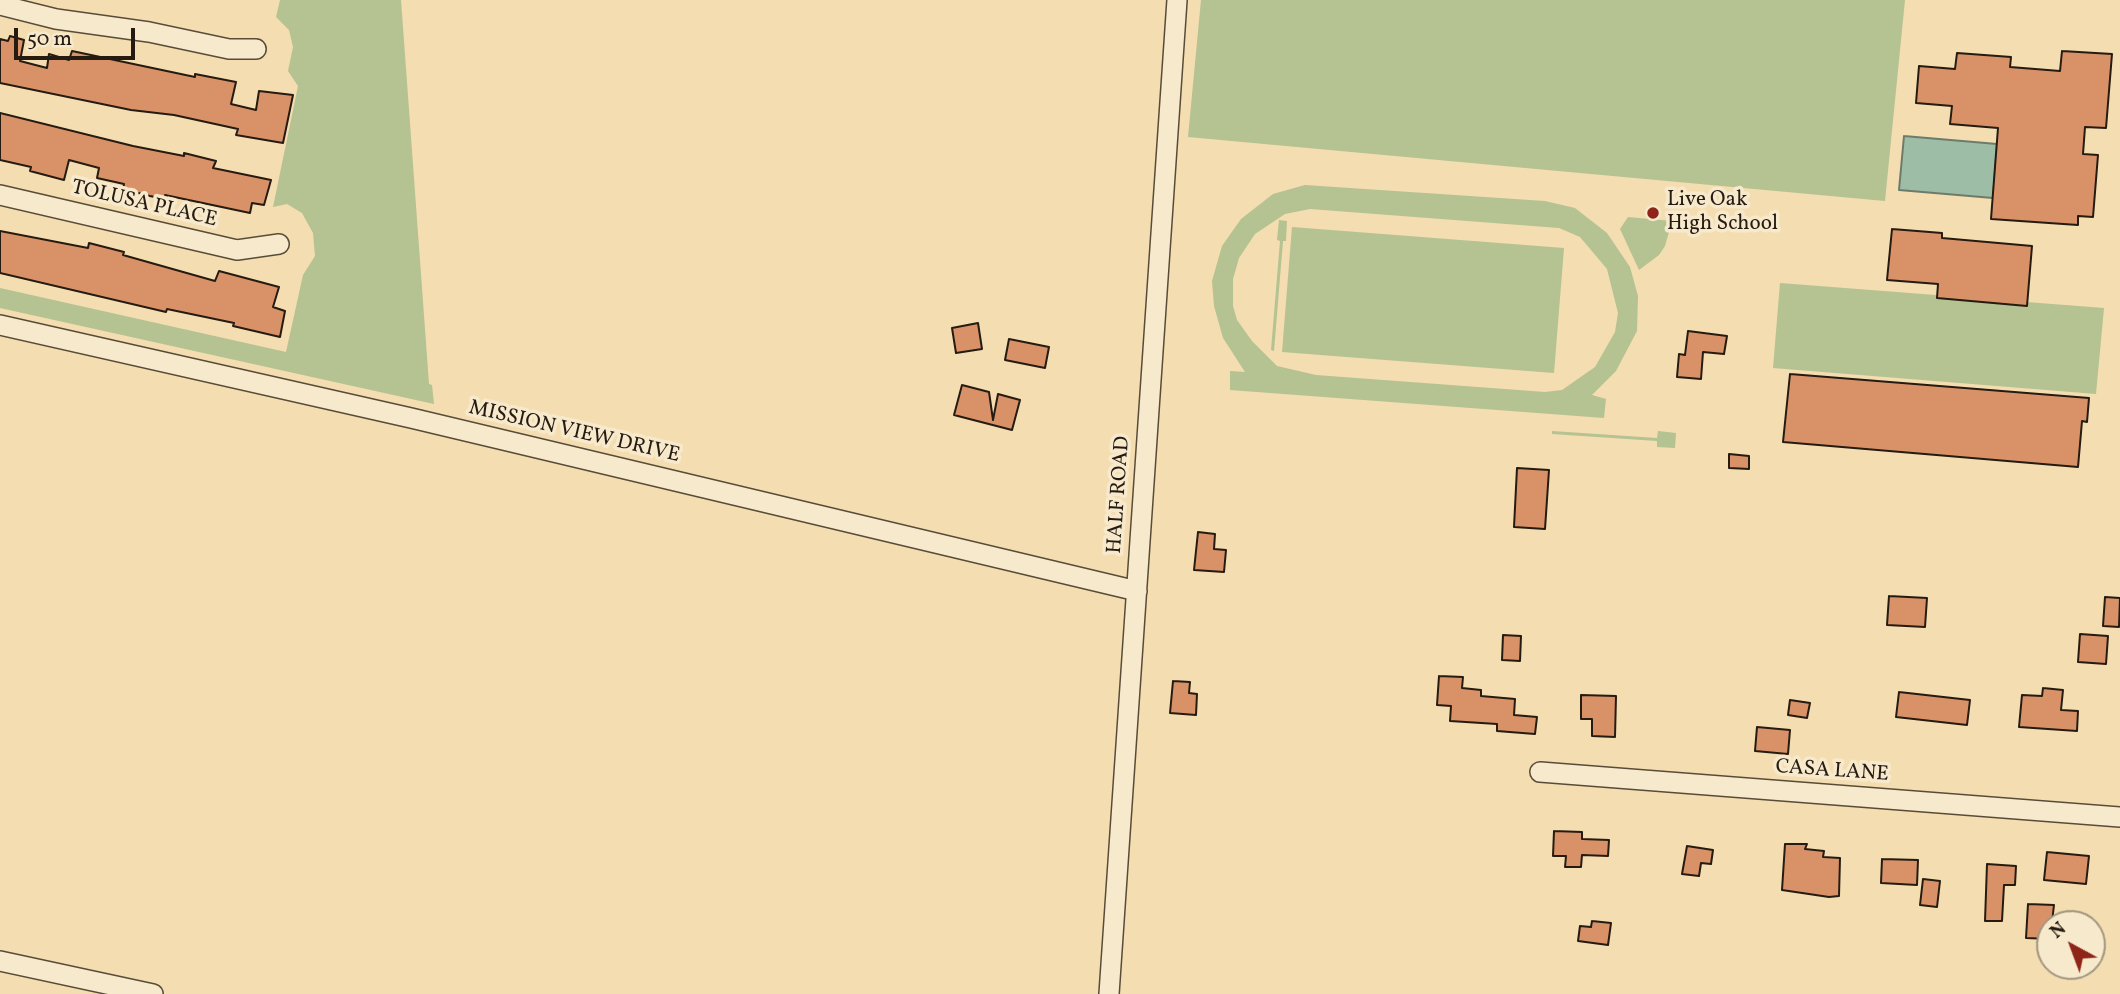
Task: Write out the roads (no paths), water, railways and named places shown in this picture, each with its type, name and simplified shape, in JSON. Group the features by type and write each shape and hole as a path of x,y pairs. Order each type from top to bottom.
{"street":[{"name":"HALF ROAD","path":"1109,994 1177,0"},
{"path":"9,4 56,19 149,32 229,48 256,49"},
{"name":"TOLUSA PLACE","path":"0,195 237,250 279,244"},
{"name":"MISSION VIEW DRIVE","path":"0,325 424,421 1137,590"},
{"name":"CASA LANE","path":"1540,772 2120,817"},
{"path":"0,961 153,994"}],"place":[{"name":"Live Oak High School","path":"1653,213"}]}
